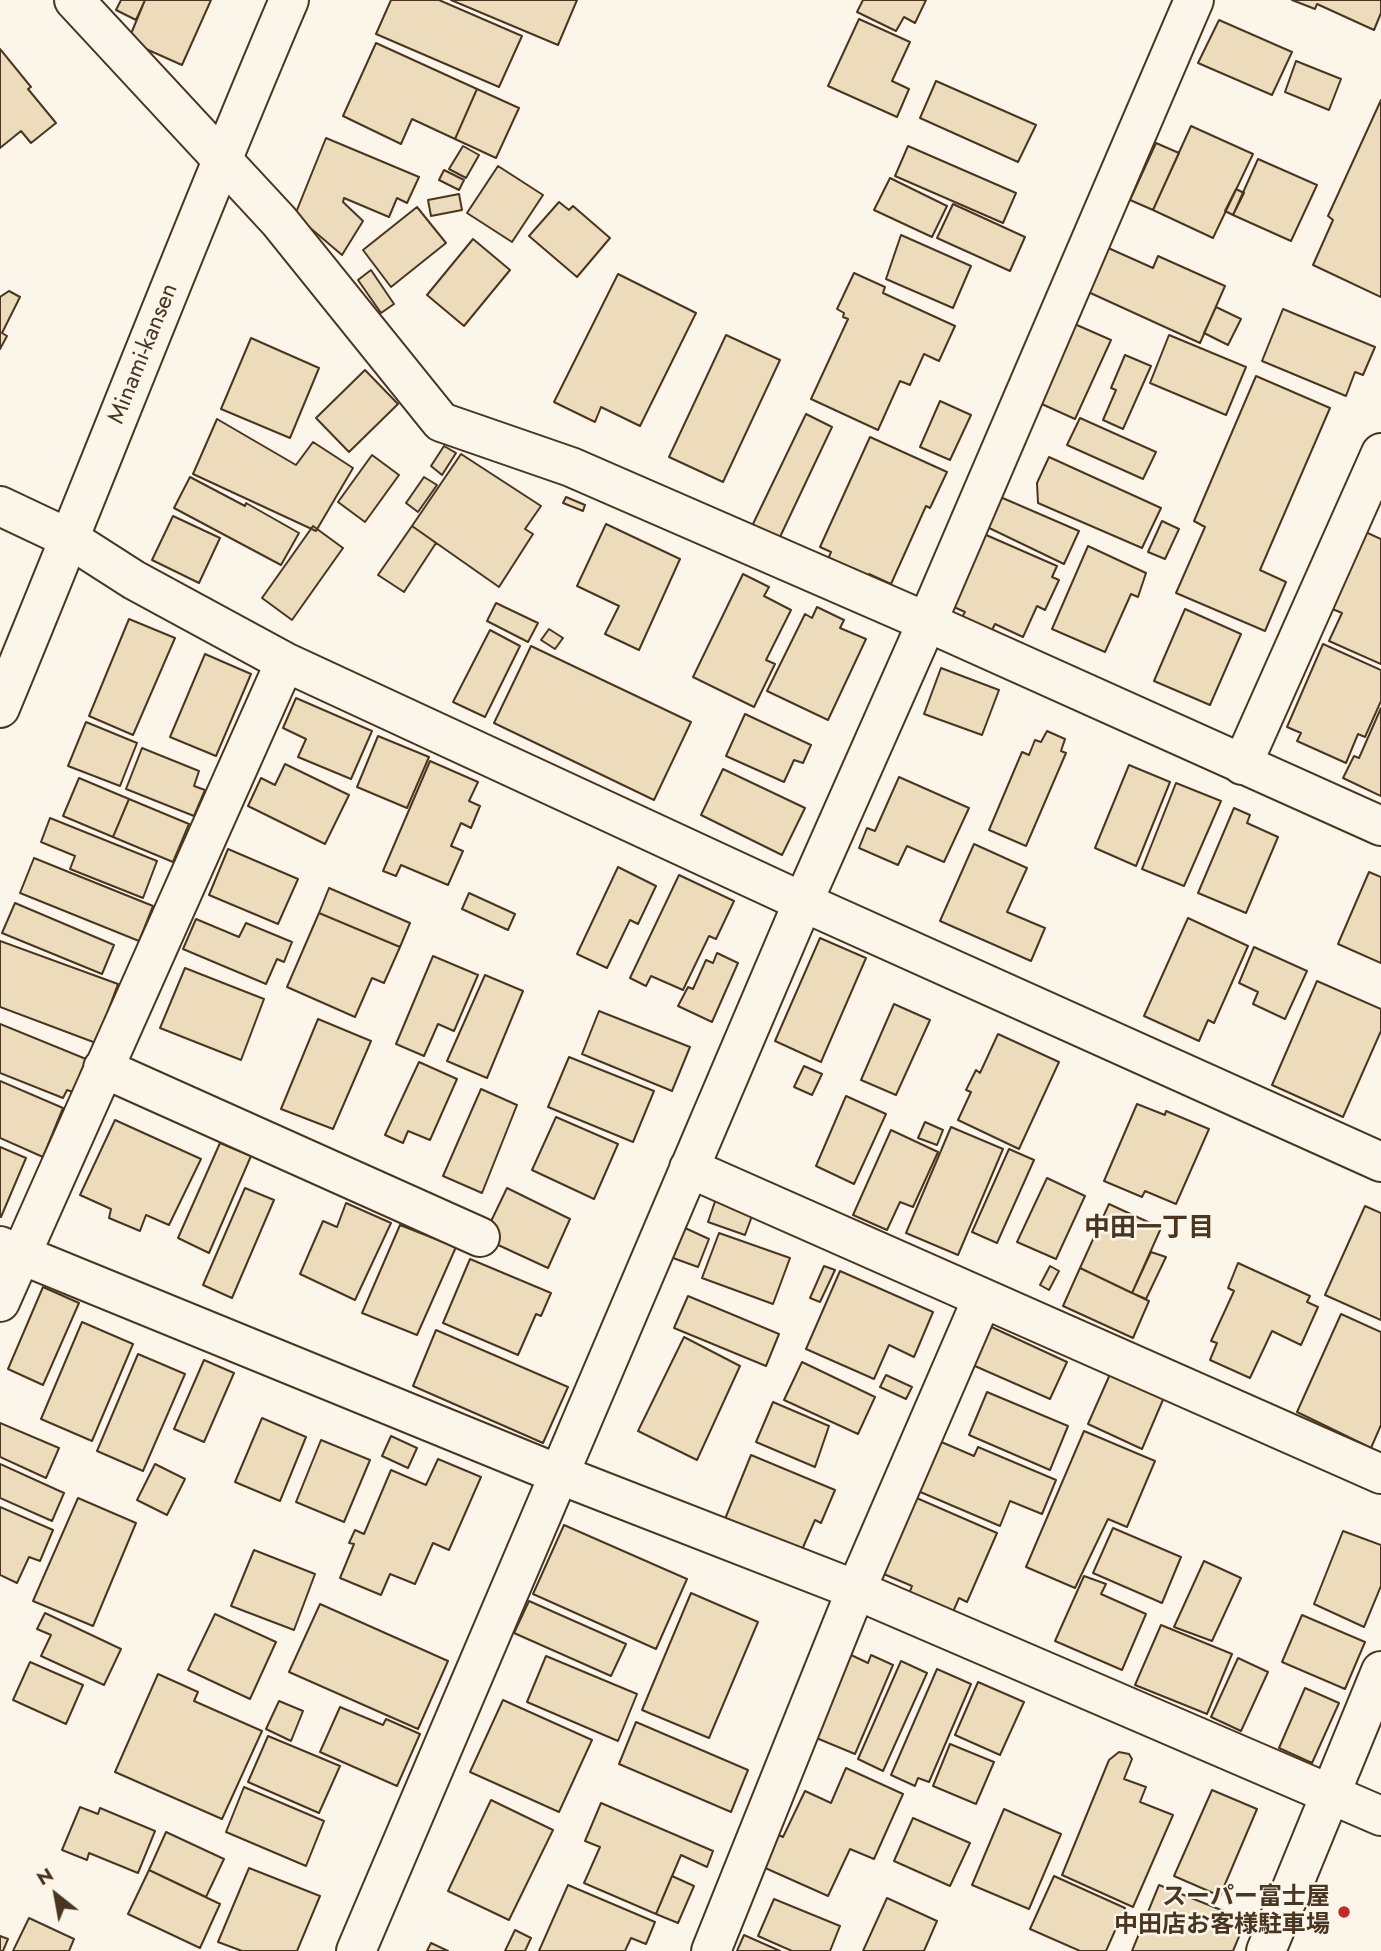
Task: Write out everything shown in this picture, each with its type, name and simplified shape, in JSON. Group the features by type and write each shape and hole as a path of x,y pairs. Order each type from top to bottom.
{"street":[{"path":"74,0 279,221 441,422 571,467 927,622 1381,826"},
{"name":"Minami-kansen","path":"0,708 221,158 289,0"},
{"path":"356,1951 688,1168 927,622 1194,0"},
{"path":"1242,765 1381,453"},
{"path":"0,506 70,539 134,580 285,662 803,902 1381,1162"},
{"path":"0,1302 10,1249 103,1068 285,662"},
{"path":"103,1068 480,1237"},
{"path":"688,1168 1381,1474"},
{"path":"10,1249 558,1475 856,1590 1381,1816"},
{"path":"711,1951 856,1590 982,1299"},
{"path":"1266,1951 1381,1671"}],"building":[{"path":"121,0 145,0 136,20 116,10"},
{"path":"145,0 211,0 182,65 128,41"},
{"path":"391,0 439,0 522,36 499,87 376,34"},
{"path":"451,0 577,0 558,45"},
{"path":"863,0 926,0 915,23 904,17 896,31 857,12"},
{"path":"1292,0 1381,0 1381,13 1374,30 1317,4 1315,9"},
{"path":"859,19 910,42 892,81 909,89 897,117 828,86"},
{"path":"1219,20 1292,52 1272,95 1198,63"},
{"path":"376,43 477,89 455,139 412,119 401,144 343,116"},
{"path":"0,49 56,123 31,143 21,131 0,148"},
{"path":"1296,61 1341,79 1329,110 1285,92"},
{"path":"936,81 1036,125 1018,162 920,118"},
{"path":"477,89 519,108 496,158 455,139"},
{"path":"1381,100 1381,297 1313,265 1333,220 1328,216"},
{"path":"1191,126 1253,154 1213,238 1153,210"},
{"path":"326,138 419,177 407,203 397,198 389,217 344,198 343,202 363,221 342,255 295,215"},
{"path":"1156,143 1179,153 1153,210 1130,200"},
{"path":"463,146 479,155 466,178 449,169"},
{"path":"908,146 1016,193 1003,223 895,176"},
{"path":"1258,159 1317,185 1291,241 1233,215"},
{"path":"498,166 543,195 512,242 467,213"},
{"path":"444,170 464,180 459,190 439,180"},
{"path":"890,178 947,206 932,237 874,210"},
{"path":"1236,189 1244,193 1233,215 1225,211"},
{"path":"459,194 462,210 431,216 428,200"},
{"path":"559,202 569,210 573,206 610,238 577,277 529,236"},
{"path":"953,204 1025,237 1010,271 937,238"},
{"path":"417,207 446,243 391,287 363,250"},
{"path":"901,235 971,266 953,308 886,279"},
{"path":"473,239 510,270 464,326 427,295"},
{"path":"1106,247 1153,268 1158,256 1225,286 1200,343 1086,291"},
{"path":"371,270 394,304 381,313 358,280"},
{"path":"854,273 885,287 883,293 955,326 939,361 924,354 910,385 900,381 878,430 811,399 848,319 837,309"},
{"path":"618,274 696,313 640,426 601,407 595,422 554,402"},
{"path":"9,291 20,297 2,333 7,336 0,349 0,297"},
{"path":"1216,307 1241,319 1228,345 1204,333"},
{"path":"1283,309 1375,347 1363,375 1355,372 1346,396 1262,361"},
{"path":"1070,322 1111,340 1075,419 1035,401"},
{"path":"726,335 780,360 723,482 669,457"},
{"path":"1169,335 1246,367 1226,415 1150,383"},
{"path":"251,338 319,368 290,438 221,409"},
{"path":"1125,355 1151,366 1123,429 1103,420 1116,390 1111,388"},
{"path":"365,370 398,404 349,452 316,418"},
{"path":"1256,376 1330,408 1260,570 1286,582 1265,631 1176,593 1205,527 1194,521"},
{"path":"940,401 971,415 950,460 920,447"},
{"path":"806,414 832,427 779,539 752,526"},
{"path":"1080,418 1156,452 1143,479 1067,445"},
{"path":"217,419 296,465 313,442 353,468 316,531 193,474"},
{"path":"870,437 947,472 930,508 926,506 891,584 869,574 866,583 826,564 831,552 820,547"},
{"path":"444,446 456,453 442,475 431,466"},
{"path":"461,454 541,506 525,529 533,534 499,587 412,526"},
{"path":"372,455 399,475 365,522 338,502"},
{"path":"1049,457 1161,508 1142,548 1038,503 1037,483"},
{"path":"190,477 245,506 246,503 299,533 281,565 174,508"},
{"path":"424,477 437,485 418,512 406,503"},
{"path":"998,496 1079,531 1064,564 985,526"},
{"path":"566,497 585,505 583,511 563,503"},
{"path":"173,516 220,538 199,583 152,560"},
{"path":"1162,521 1179,529 1165,559 1148,552"},
{"path":"606,524 680,559 639,650 605,634 619,606 577,586"},
{"path":"313,526 343,548 292,620 262,598"},
{"path":"412,526 436,543 404,592 378,575"},
{"path":"1361,530 1381,539 1381,664 1329,641 1342,613 1330,608"},
{"path":"977,531 1057,566 1052,577 1059,580 1045,610 1037,606 1023,637 995,624 992,630 962,617 965,612 945,603"},
{"path":"1088,546 1146,573 1138,597 1131,594 1105,652 1052,629"},
{"path":"743,574 769,587 764,596 791,610 766,660 775,664 754,707 693,677"},
{"path":"496,603 538,623 528,642 487,621"},
{"path":"817,607 844,620 840,628 866,639 828,720 767,691 805,614 812,618"},
{"path":"1185,609 1241,634 1210,705 1154,681"},
{"path":"129,619 175,638 133,735 89,716"},
{"path":"549,629 563,638 555,649 541,640"},
{"path":"490,630 520,646 485,717 453,702"},
{"path":"1323,644 1381,670 1381,701 1365,737 1358,734 1346,763 1297,741 1301,733 1287,727"},
{"path":"531,646 691,722 654,800 494,723"},
{"path":"205,654 251,674 216,756 170,737"},
{"path":"941,668 999,690 982,735 924,714"},
{"path":"296,698 372,731 351,779 298,757 306,739 283,728"},
{"path":"1381,708 1381,796 1343,778 1354,756 1359,758"},
{"path":"745,714 811,745 803,763 794,760 784,782 726,756"},
{"path":"86,722 137,743 120,786 68,766"},
{"path":"1047,731 1065,739 1061,751 1066,753 1026,846 989,830 1022,752 1029,755 1035,740 1041,742"},
{"path":"378,736 429,757 407,808 357,787"},
{"path":"142,748 199,771 194,786 205,790 194,816 126,789"},
{"path":"430,761 478,782 469,801 480,806 471,828 461,823 451,846 463,851 448,885 401,865 396,876 383,871"},
{"path":"285,764 349,795 325,844 248,806 261,778 275,785"},
{"path":"1129,765 1170,782 1136,866 1095,848"},
{"path":"723,769 805,808 782,855 701,815"},
{"path":"899,777 969,808 944,862 907,846 898,865 859,848 867,828 875,831"},
{"path":"79,778 129,799 113,837 63,816"},
{"path":"1176,783 1221,801 1184,886 1142,869"},
{"path":"129,799 189,824 173,862 113,837"},
{"path":"1234,808 1250,815 1247,823 1278,837 1246,913 1198,893"},
{"path":"50,818 157,861 143,898 70,869 75,856 41,842"},
{"path":"974,844 1027,868 1007,912 1045,928 1031,961 940,921"},
{"path":"228,849 298,879 278,924 209,895"},
{"path":"34,858 153,906 139,941 20,893"},
{"path":"618,867 656,886 638,924 630,920 607,968 577,954"},
{"path":"1369,872 1381,877 1381,963 1338,944"},
{"path":"679,875 734,901 716,939 709,936 683,990 651,976 646,986 630,978"},
{"path":"329,888 410,923 400,947 319,913"},
{"path":"469,893 515,914 508,930 462,909"},
{"path":"15,903 114,945 102,974 2,933"},
{"path":"319,913 400,947 384,983 372,978 355,1017 287,987"},
{"path":"1188,918 1248,946 1214,1023 1208,1020 1199,1041 1144,1016"},
{"path":"196,919 239,937 246,923 292,942 284,962 277,959 266,984 183,949"},
{"path":"820,938 866,958 821,1062 775,1041"},
{"path":"0,941 118,984 96,1043 0,1007"},
{"path":"1254,947 1307,971 1285,1019 1253,1004 1258,992 1239,983"},
{"path":"717,953 738,963 712,1022 678,1006 688,987 693,989 706,960 713,963"},
{"path":"433,956 478,975 454,1031 438,1024 424,1056 396,1044"},
{"path":"185,968 264,999 241,1060 160,1028"},
{"path":"485,975 523,991 487,1078 447,1061"},
{"path":"1317,981 1381,1009 1381,1031 1343,1117 1272,1085"},
{"path":"894,1004 930,1020 896,1095 861,1080"},
{"path":"599,1011 690,1047 672,1091 582,1054"},
{"path":"318,1019 371,1041 333,1129 281,1109"},
{"path":"0,1024 86,1059 73,1092 67,1090 63,1098 0,1073"},
{"path":"998,1034 1059,1062 1019,1149 958,1120 971,1092 966,1090 976,1070 980,1073"},
{"path":"569,1057 654,1091 633,1142 548,1107"},
{"path":"419,1062 457,1079 430,1140 408,1131 403,1143 385,1135"},
{"path":"804,1066 822,1074 812,1095 794,1087"},
{"path":"0,1081 63,1108 43,1157 0,1138"},
{"path":"481,1089 517,1105 482,1193 443,1176"},
{"path":"846,1096 886,1114 854,1184 816,1166"},
{"path":"1137,1104 1165,1115 1166,1111 1209,1129 1176,1204 1145,1191 1142,1197 1104,1181"},
{"path":"556,1117 618,1144 594,1199 532,1170"},
{"path":"115,1120 201,1159 169,1225 146,1215 140,1231 109,1218 111,1209 80,1195"},
{"path":"925,1122 943,1130 937,1145 918,1138"},
{"path":"951,1127 1003,1149 958,1255 906,1233"},
{"path":"891,1130 938,1152 913,1207 900,1202 887,1230 853,1215"},
{"path":"220,1143 251,1156 209,1253 178,1238"},
{"path":"0,1147 26,1158 1,1217 0,1217"},
{"path":"1009,1149 1034,1160 997,1243 972,1232"},
{"path":"1047,1178 1085,1196 1056,1259 1017,1242"},
{"path":"721,1184 759,1197 745,1235 708,1222"},
{"path":"245,1188 274,1200 232,1298 203,1285"},
{"path":"507,1188 570,1219 548,1268 483,1238"},
{"path":"346,1203 391,1223 355,1300 300,1274 323,1221 337,1227"},
{"path":"1109,1204 1161,1228 1132,1293 1080,1268"},
{"path":"1365,1206 1381,1213 1381,1320 1325,1295"},
{"path":"400,1225 456,1247 417,1335 362,1313"},
{"path":"685,1228 709,1239 698,1267 673,1258"},
{"path":"719,1233 790,1258 773,1304 702,1278"},
{"path":"1151,1252 1166,1257 1146,1299 1132,1293"},
{"path":"470,1259 551,1293 541,1316 536,1314 518,1355 443,1323"},
{"path":"1238,1263 1310,1296 1307,1302 1318,1307 1301,1345 1272,1331 1250,1378 1210,1360 1217,1343 1211,1341 1234,1291 1228,1288"},
{"path":"824,1266 835,1270 820,1302 810,1298"},
{"path":"1050,1266 1059,1271 1049,1290 1040,1285"},
{"path":"1080,1268 1149,1301 1133,1338 1063,1306"},
{"path":"840,1271 933,1312 914,1357 889,1345 874,1379 806,1349"},
{"path":"43,1287 79,1303 43,1385 8,1369"},
{"path":"688,1296 779,1334 766,1366 674,1328"},
{"path":"1341,1314 1381,1332 1381,1425 1371,1448 1297,1412"},
{"path":"82,1322 133,1344 92,1441 41,1419"},
{"path":"985,1324 1067,1362 1050,1399 968,1363"},
{"path":"436,1330 568,1387 543,1443 413,1386"},
{"path":"684,1337 740,1366 697,1460 638,1431"},
{"path":"138,1354 185,1374 143,1471 97,1451"},
{"path":"204,1360 234,1373 204,1442 174,1429"},
{"path":"802,1362 875,1397 858,1434 784,1400"},
{"path":"1111,1372 1165,1395 1142,1449 1088,1424"},
{"path":"886,1375 912,1387 906,1399 880,1387"},
{"path":"987,1392 1068,1426 1050,1470 969,1435"},
{"path":"773,1402 829,1426 815,1467 756,1442"},
{"path":"262,1418 306,1437 280,1501 235,1482"},
{"path":"0,1423 59,1448 46,1478 0,1457"},
{"path":"1084,1431 1155,1461 1127,1527 1108,1519 1075,1588 1026,1567"},
{"path":"391,1436 417,1448 408,1468 382,1456"},
{"path":"932,1438 974,1456 978,1447 1056,1480 1042,1514 1010,1501 1000,1526 911,1488"},
{"path":"321,1440 370,1460 344,1522 296,1502"},
{"path":"751,1455 835,1490 821,1523 815,1520 801,1552 725,1519"},
{"path":"438,1459 481,1477 449,1550 433,1543 415,1584 390,1574 381,1595 340,1578 354,1544 349,1543 355,1530 364,1534 391,1470 426,1485"},
{"path":"0,1464 64,1493 52,1521 0,1498"},
{"path":"155,1464 185,1479 167,1515 137,1500"},
{"path":"912,1496 997,1533 967,1602 959,1598 953,1612 909,1594 912,1586 879,1572"},
{"path":"78,1498 136,1523 93,1626 33,1601"},
{"path":"0,1507 53,1530 40,1561 29,1557 17,1583 0,1575"},
{"path":"564,1525 687,1579 656,1649 533,1594"},
{"path":"1113,1528 1181,1557 1162,1603 1093,1573"},
{"path":"1343,1531 1381,1545 1381,1586 1364,1627 1314,1604"},
{"path":"254,1550 315,1574 294,1630 231,1606"},
{"path":"1204,1561 1241,1578 1212,1641 1174,1627"},
{"path":"1084,1576 1106,1584 1101,1594 1146,1614 1122,1670 1055,1641"},
{"path":"691,1593 758,1622 709,1738 642,1710"},
{"path":"529,1601 626,1644 611,1676 514,1633"},
{"path":"320,1604 448,1661 418,1729 289,1672"},
{"path":"45,1613 121,1649 104,1685 41,1656 51,1635 37,1629"},
{"path":"215,1614 276,1642 250,1699 188,1670"},
{"path":"1302,1615 1365,1642 1345,1689 1282,1662"},
{"path":"1161,1625 1232,1654 1207,1714 1135,1685"},
{"path":"849,1654 868,1663 871,1655 893,1665 855,1754 814,1737"},
{"path":"546,1656 637,1694 618,1741 527,1702"},
{"path":"1238,1658 1268,1672 1241,1731 1211,1717"},
{"path":"901,1661 927,1673 883,1771 858,1759"},
{"path":"30,1662 83,1685 66,1724 13,1700"},
{"path":"937,1669 971,1684 929,1782 918,1778 915,1786 891,1775"},
{"path":"158,1674 198,1692 194,1701 262,1731 222,1819 115,1772"},
{"path":"978,1682 1024,1702 1000,1755 955,1735"},
{"path":"1305,1688 1339,1703 1312,1763 1279,1748"},
{"path":"503,1700 592,1740 559,1812 470,1772"},
{"path":"279,1701 303,1711 291,1741 266,1729"},
{"path":"340,1707 383,1725 386,1719 420,1734 397,1786 320,1752"},
{"path":"636,1722 748,1770 731,1812 619,1764"},
{"path":"268,1736 340,1766 319,1813 248,1782"},
{"path":"950,1744 994,1762 976,1804 933,1786"},
{"path":"1119,1752 1129,1754 1132,1759 1124,1779 1146,1787 1140,1802 1173,1815 1133,1907 1062,1875 1109,1760"},
{"path":"846,1768 903,1794 874,1859 850,1849 828,1896 754,1863 768,1830 783,1837 805,1791 831,1803"},
{"path":"244,1787 324,1821 306,1866 226,1832"},
{"path":"1212,1790 1257,1809 1220,1896 1174,1876"},
{"path":"491,1800 553,1830 509,1920 448,1891"},
{"path":"601,1803 713,1851 707,1867 681,1855 656,1914 584,1883 600,1847 585,1841"},
{"path":"80,1807 98,1814 100,1808 155,1831 138,1873 89,1853 87,1860 62,1850"},
{"path":"1004,1809 1061,1834 1029,1909 972,1885"},
{"path":"913,1818 970,1843 950,1886 894,1861"},
{"path":"166,1832 224,1859 206,1897 149,1870"},
{"path":"249,1868 320,1896 297,1951 242,1951 218,1942"},
{"path":"149,1870 220,1904 200,1948 128,1914"},
{"path":"672,1876 694,1886 678,1923 656,1914"},
{"path":"1054,1876 1125,1908 1106,1951 1080,1951 1030,1929"},
{"path":"568,1885 655,1922 646,1944 631,1938 625,1951 539,1951"},
{"path":"1159,1885 1246,1920 1233,1951 1132,1951"},
{"path":"887,1898 937,1921 924,1951 863,1951"},
{"path":"774,1899 840,1926 830,1951 792,1951 758,1936"},
{"path":"29,1918 74,1939 69,1951 13,1951"},
{"path":"515,1930 531,1938 525,1951 505,1951"},
{"path":"744,1935 780,1951 737,1951"},
{"path":"0,1936 8,1939 3,1951 0,1951"},
{"path":"431,1943 448,1951 427,1951"}],"place":[{"name":"スーパー富士屋 中田店お客様駐車場","path":"1344,1912"}],"district":[{"name":"中田一丁目","path":"1149,1230"}]}
